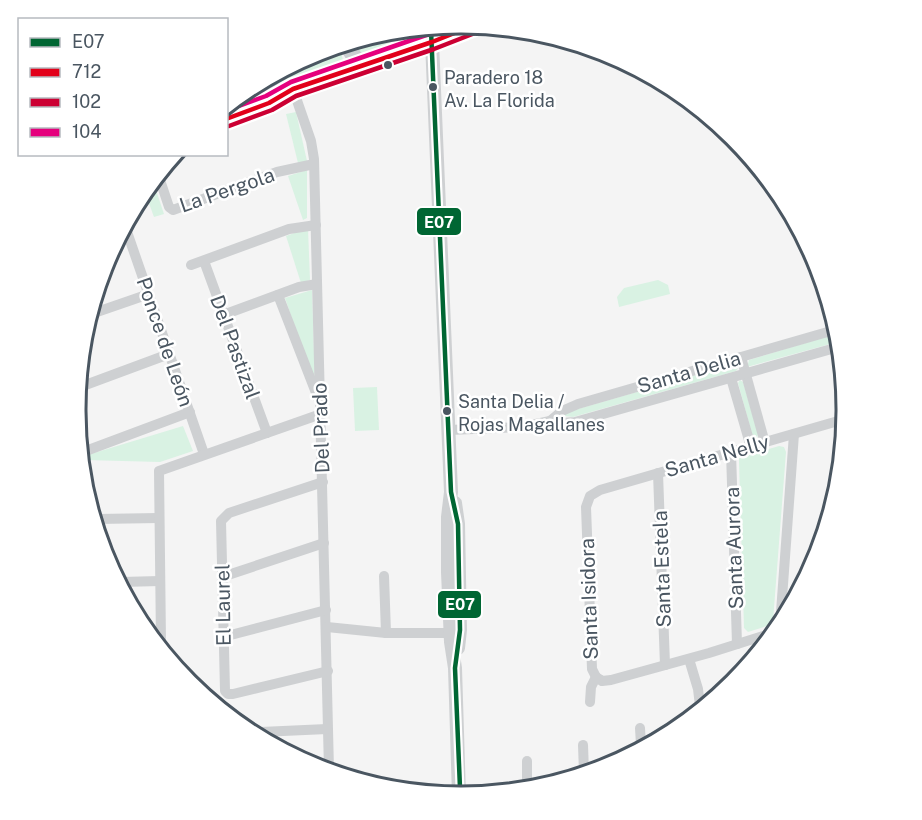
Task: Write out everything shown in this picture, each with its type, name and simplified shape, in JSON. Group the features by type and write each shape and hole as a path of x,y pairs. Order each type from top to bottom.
{"main road":[{"path":"246,102 293,89 451,34"},
{"path":"351,51 355,58 366,64"}],"street":[{"path":"432,42 451,492 458,524 455,668 461,786"},
{"path":"228,118 269,103 293,89"},
{"name":"Del Prado","path":"293,89 311,141 314,164 329,762"},
{"name":"La Pergola","path":"161,184 169,207 173,210 277,172 314,164"},
{"path":"191,265 289,229 316,225"},
{"name":"Ponce de León","path":"128,237 204,454"},
{"name":"Del Pastizal","path":"204,261 267,433"},
{"path":"224,315 303,285 317,284"},
{"path":"98,311 149,294"},
{"path":"161,636 159,471 267,433 321,410 278,295"},
{"name":"Santa Delia","path":"550,421 562,411 578,404 828,332"},
{"name":"Santa Delia","path":"448,430 522,427 550,421 575,422 831,349"},
{"path":"86,385 170,354"},
{"path":"741,357 765,443"},
{"path":"731,378 751,447"},
{"path":"88,450 190,412"},
{"name":"Santa Nelly","path":"590,496 600,489 836,422"},
{"path":"781,605 794,434"},
{"name":"Santa Aurora","path":"731,452 738,644"},
{"name":"Santa Estela","path":"658,473 665,665"},
{"name":"El Laurel","path":"323,482 229,513 223,518 221,525 224,688 226,693 233,694 328,671"},
{"name":"Santa Isidora","path":"590,496 586,503 586,519 592,669 596,677 591,687 590,702"},
{"path":"101,519 159,518"},
{"path":"222,577 324,543"},
{"path":"384,576 386,633"},
{"path":"127,582 160,581"},
{"path":"223,637 326,610"},
{"path":"327,627 386,633 455,633"},
{"path":"596,677 602,681 611,680 761,637"},
{"path":"689,659 699,700"},
{"path":"640,728 641,740"},
{"path":"268,732 327,729"},
{"path":"583,745 584,765"},
{"path":"527,761 528,779"}],"green space":[{"path":"419,37 419,40 364,60 356,49"},
{"path":"341,54 349,67 263,91 295,73"},
{"path":"296,112 307,161 298,163 286,114"},
{"path":"307,170 307,218 303,220 288,176"},
{"path":"156,191 164,214 154,217 148,202"},
{"path":"308,228 310,280 301,283 286,236"},
{"path":"658,280 668,285 670,294 619,307 617,297 624,288"},
{"path":"312,290 315,386 285,298"},
{"path":"829,336 830,344 747,367 749,360"},
{"path":"734,364 738,368 736,371 573,417 564,416 564,413"},
{"path":"740,380 743,382 758,434 757,438 752,434 738,383"},
{"path":"377,387 379,430 355,431 353,388"},
{"path":"183,426 193,451 160,462 89,460 88,455"},
{"path":"779,446 784,447 786,452 773,619 767,626 748,632 744,628 739,458"}],"transit line":[{"name":"712","path":"228,118 269,103 293,89 451,34"},
{"name":"102","path":"229,126 272,110 296,96 471,34"},
{"name":"E07","path":"431,36 451,492 458,524 460,630 455,668 460,786"},
{"name":"104","path":"242,105 266,96 291,82 421,37"}],"place":[{"name":"Paradero 18 Av. La Florida","path":"433,87"},
{"name":"Santa Delia / Rojas Magallanes","path":"447,411"}]}
